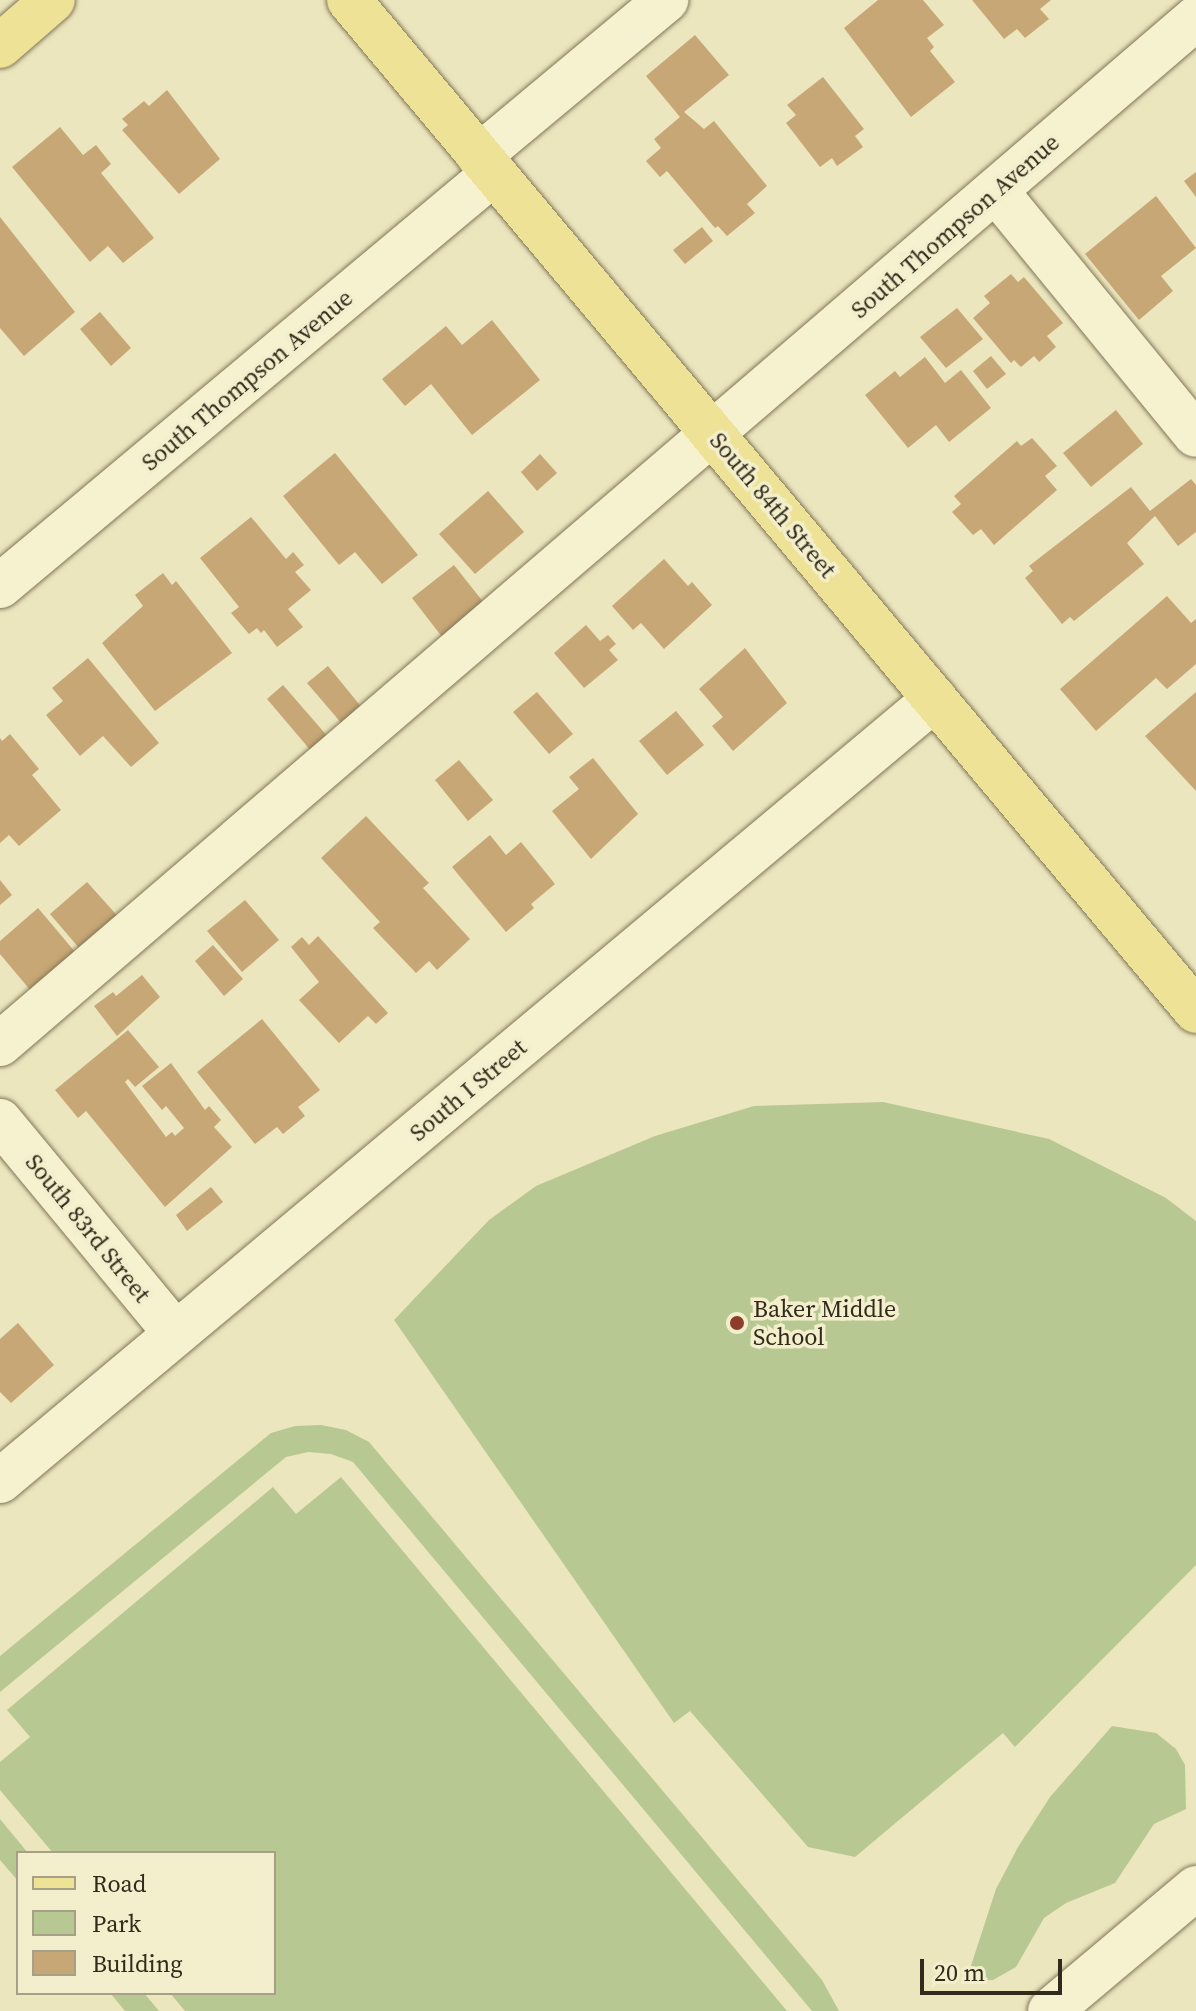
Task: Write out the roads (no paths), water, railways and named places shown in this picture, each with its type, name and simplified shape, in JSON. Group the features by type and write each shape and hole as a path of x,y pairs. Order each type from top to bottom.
{"main road":[{"path":"0,46 53,0"},
{"name":"South 84th Street","path":"349,0 1196,1011"}],"street":[{"name":"South Thompson Avenue","path":"0,586 486,165 666,0"},
{"name":"South Thompson Avenue","path":"0,1044 1196,18"},
{"path":"996,191 1196,435"},
{"name":"South I Street","path":"0,1481 935,699"},
{"name":"South 83rd Street","path":"0,1121 176,1334"},
{"path":"1050,2011 1196,1888"}],"place":[{"name":"Baker Middle School","path":"737,1323"}]}
